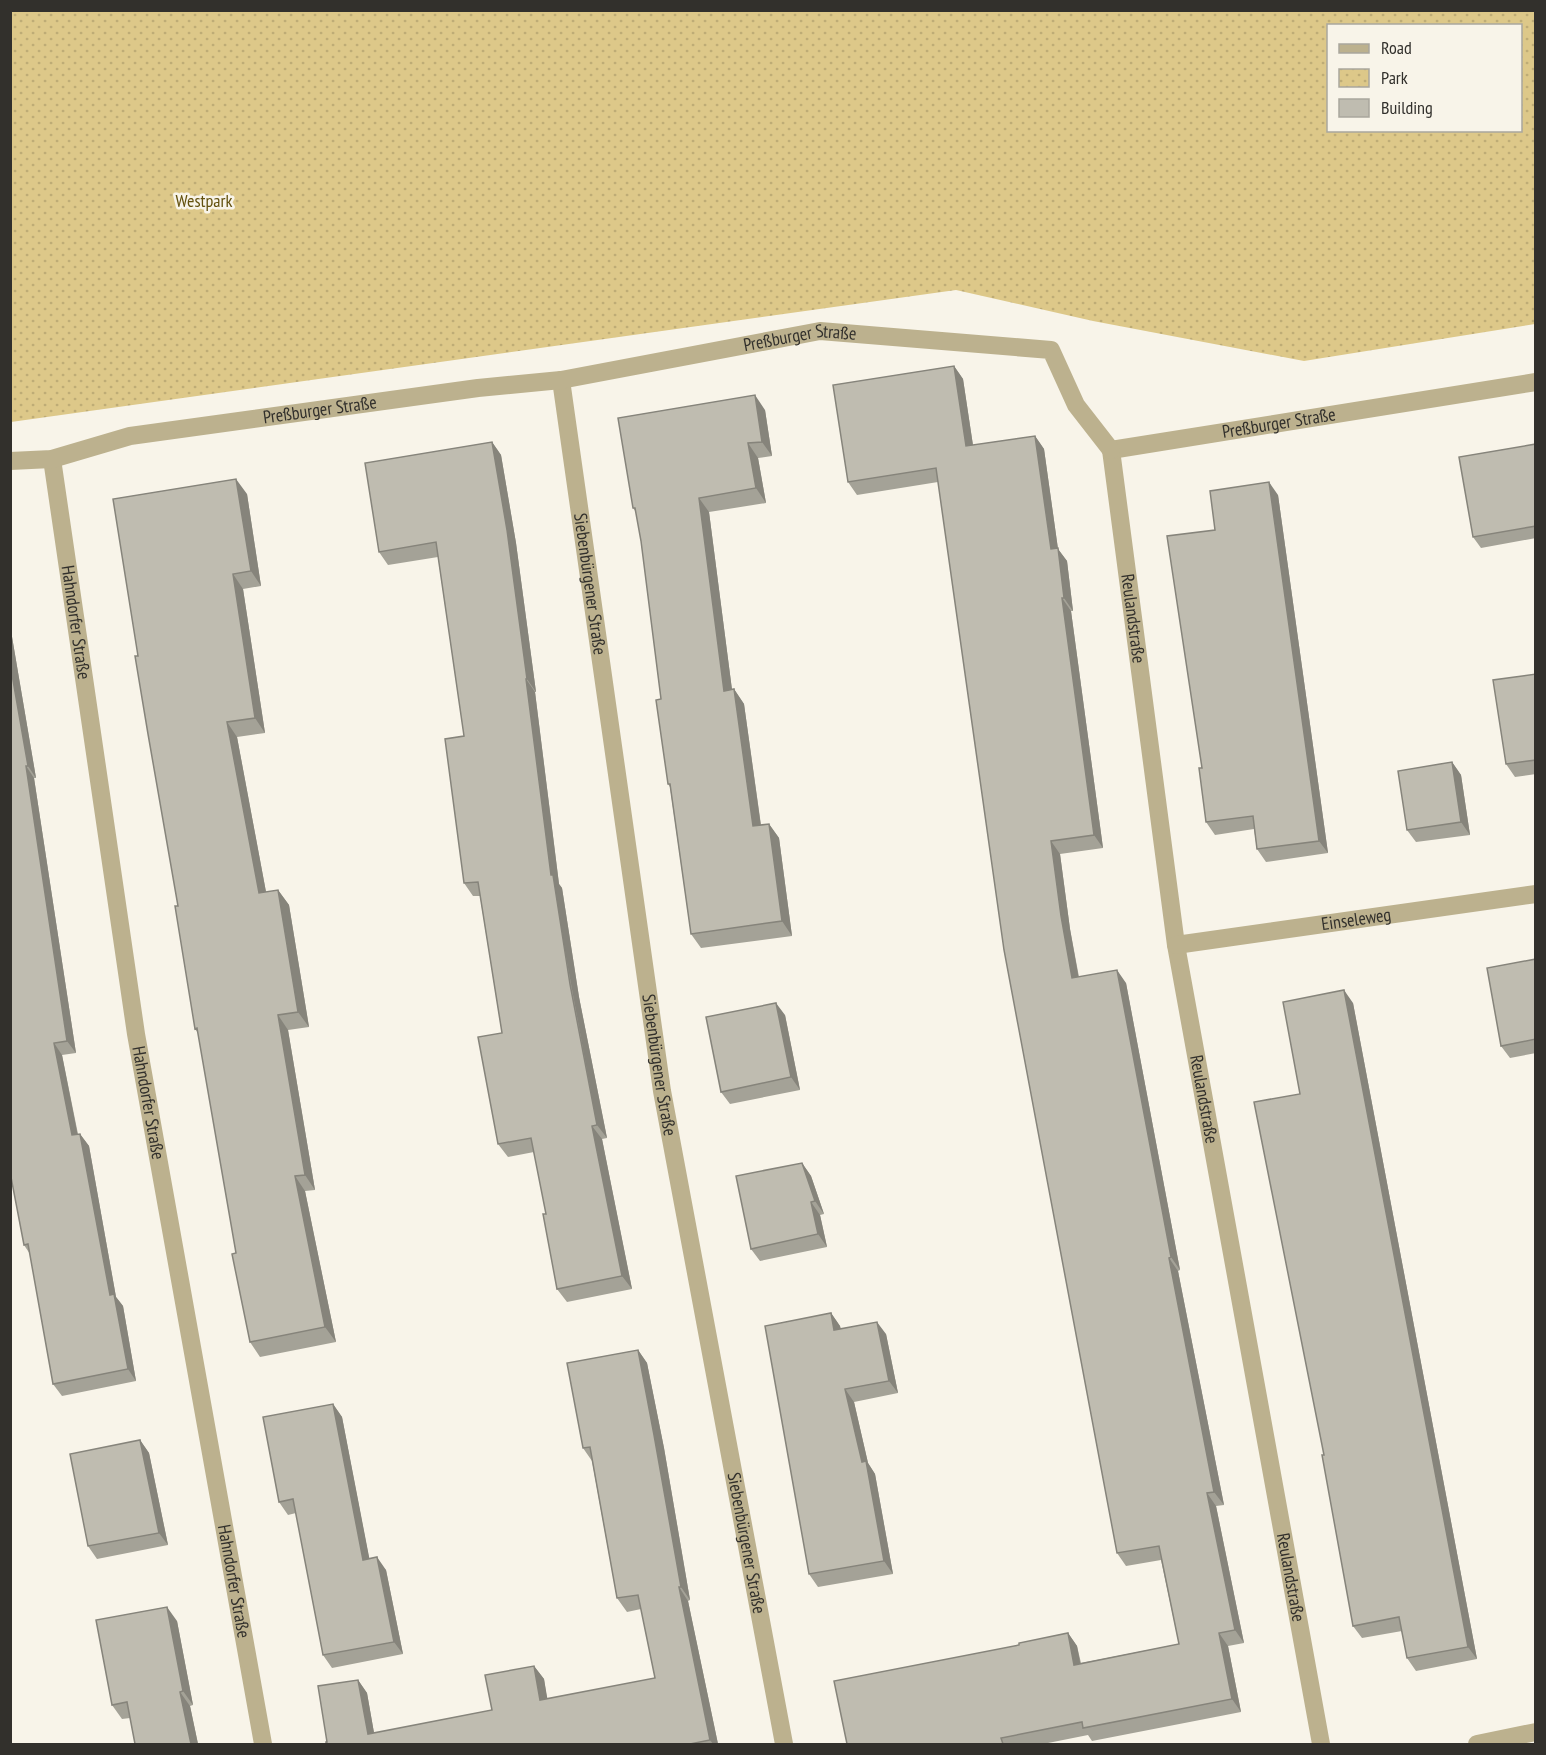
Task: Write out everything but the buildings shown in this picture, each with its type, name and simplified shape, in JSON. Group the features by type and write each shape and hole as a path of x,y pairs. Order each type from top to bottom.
{"street":[{"name":"Preßburger Straße","path":"10,461 52,459 130,436 478,388 561,380 820,331 1051,350 1076,405 1111,450 1536,382"},
{"name":"Siebenbürgener Straße","path":"561,380 662,1091 784,1744"},
{"name":"Reulandstraße","path":"1111,450 1176,945 1321,1744"},
{"name":"Hahndorfer Straße","path":"52,459 136,1034 263,1744"},
{"name":"Einseleweg","path":"1176,945 1536,894"},
{"path":"1477,1744 1536,1732"}],"green space":[{"name":"Westpark","path":"11,10 1535,11 1535,324 1304,361 1093,321 956,290 11,422"}]}
